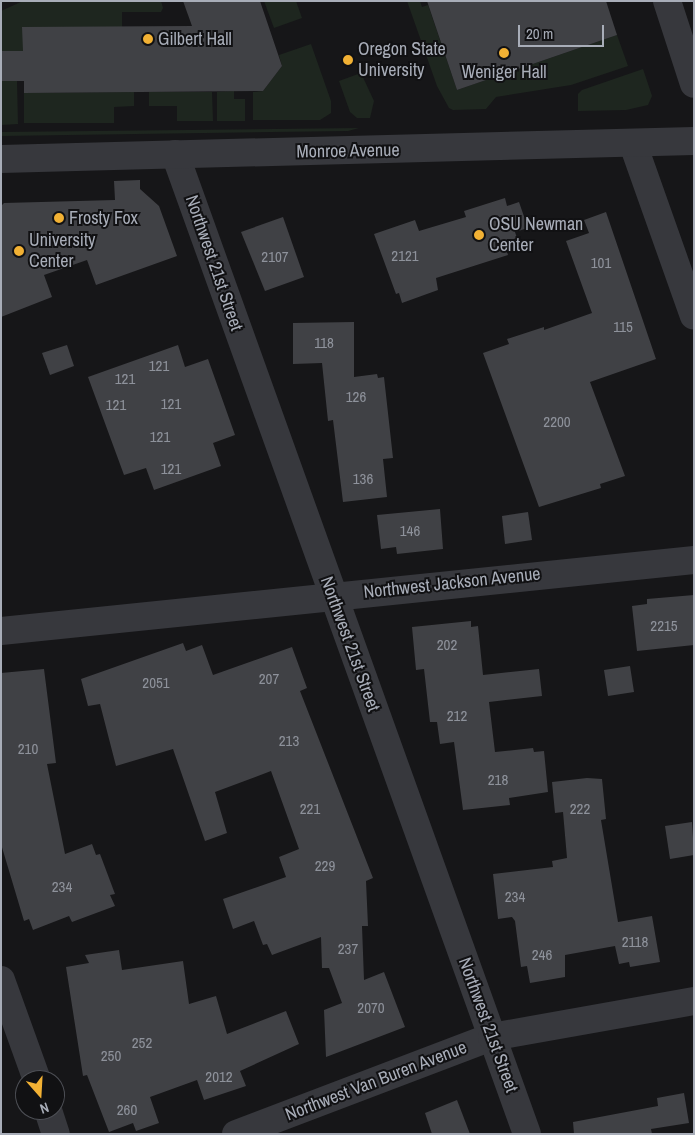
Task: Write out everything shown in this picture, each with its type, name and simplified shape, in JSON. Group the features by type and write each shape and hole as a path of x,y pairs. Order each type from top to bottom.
{"street":[{"path":"667,1 694,84"},
{"name":"Monroe Avenue","path":"1,159 694,141"},
{"path":"633,144 694,316"},
{"name":"Northwest 21st Street","path":"175,154 332,596 527,1134"},
{"name":"Northwest Jackson Avenue","path":"1,631 694,560"},
{"path":"1,980 33,1070"},
{"name":"Northwest Van Buren Avenue","path":"236,1134 492,1037 694,1001"},
{"path":"51,1120 56,1134"}],"shaded area":[{"path":"23,1 161,1 163,8 161,12 122,12 122,27 23,28 23,51 2,52 2,81 17,81 18,124 1,125 1,11"},
{"path":"264,1 296,1 302,18 274,28"},
{"path":"407,1 420,1 422,7 428,5 457,90 617,35 628,66 571,85 496,97 486,109 453,110 449,108 437,86"},
{"path":"311,44 331,101 331,113 320,120 253,120 253,92 263,91 282,66 279,55"},
{"path":"643,69 652,96 648,105 626,110 578,111 578,94 582,90"},
{"path":"361,73 374,101 370,118 357,118 350,112 339,81"},
{"path":"234,91 234,99 245,99 245,121 217,121 217,92"},
{"path":"134,92 134,106 114,107 114,123 24,123 24,93"},
{"path":"149,92 212,92 213,121 177,121 177,106 149,106"},
{"path":"359,128 348,131 1,136 1,132"}],"building":[{"name":"Gilbert Hall","path":"183,1 260,1 282,66 263,91 24,93 24,81 2,81 2,51 23,51 22,27 192,26"},
{"name":"Weniger Hall","path":"427,1 606,1 617,35 457,90"},
{"path":"140,180 140,189 159,206 177,256 96,285 87,260 44,275 52,297 1,317 1,206 4,203 115,200 114,181"},
{"path":"505,198 507,206 519,202 528,228 515,232 517,238 504,242 508,255 436,278 438,290 402,303 399,293 396,294 374,234 415,220 419,231 466,217 464,211"},
{"path":"606,212 656,359 590,382 625,476 600,484 601,488 539,507 483,353 509,344 507,339 544,327 544,330 592,313 566,241 589,233 584,220"},
{"path":"283,217 304,277 265,291 241,232"},
{"path":"354,322 354,377 377,374 378,378 384,377 393,458 383,459 387,497 343,502 333,420 328,421 322,363 293,364 293,323"},
{"path":"67,345 74,366 50,375 42,353"},
{"path":"178,345 185,367 208,359 235,435 213,443 221,466 154,490 146,468 124,475 88,377"},
{"path":"440,509 443,549 397,554 396,547 381,549 377,515"},
{"path":"528,512 532,540 505,544 502,516"},
{"path":"694,595 694,645 637,651 632,606 647,604 647,599"},
{"path":"471,621 471,627 478,626 483,675 539,669 542,696 489,702 495,752 533,748 534,752 544,751 548,792 509,798 510,805 463,810 454,742 440,744 437,722 430,722 424,669 416,670 412,627"},
{"path":"183,643 186,651 202,645 213,675 292,647 307,688 300,691 373,878 366,881 368,926 362,926 364,980 384,972 405,1027 326,1057 324,1010 342,1003 329,968 322,968 321,937 272,955 267,944 263,945 254,921 233,929 223,899 286,877 279,857 299,849 271,771 215,792 227,833 205,841 173,749 116,766 100,704 88,706 81,679"},
{"path":"630,666 634,692 608,696 604,670"},
{"path":"44,669 56,763 47,764 65,854 92,844 96,855 100,854 115,894 110,895 115,906 72,922 69,916 33,930 29,919 24,921 1,844 1,673"},
{"path":"587,778 602,779 606,819 601,820 618,922 652,916 660,962 630,967 629,962 619,964 615,946 565,955 565,977 530,983 527,966 521,967 515,921 512,917 498,919 493,874 553,867 552,861 567,858 563,812 555,813 552,782"},
{"path":"692,822 694,855 670,859 665,826"},
{"path":"119,950 122,970 183,961 189,1004 216,996 227,1034 286,1011 299,1044 240,1071 246,1086 204,1100 197,1080 150,1097 159,1123 136,1131 133,1123 109,1132 87,1075 83,1076 66,967 89,963 85,955"},
{"path":"684,1093 689,1123 651,1129 652,1134 574,1134 573,1122 658,1106 657,1098"},
{"path":"457,1100 470,1134 432,1134 425,1113"}],"place":[{"name":"Gilbert Hall","path":"148,39"},
{"name":"Weniger Hall","path":"504,53"},
{"name":"Oregon State University","path":"348,60"},
{"name":"Frosty Fox","path":"59,218"},
{"name":"OSU Newman Center","path":"479,235"},
{"name":"University Center","path":"19,251"}]}
